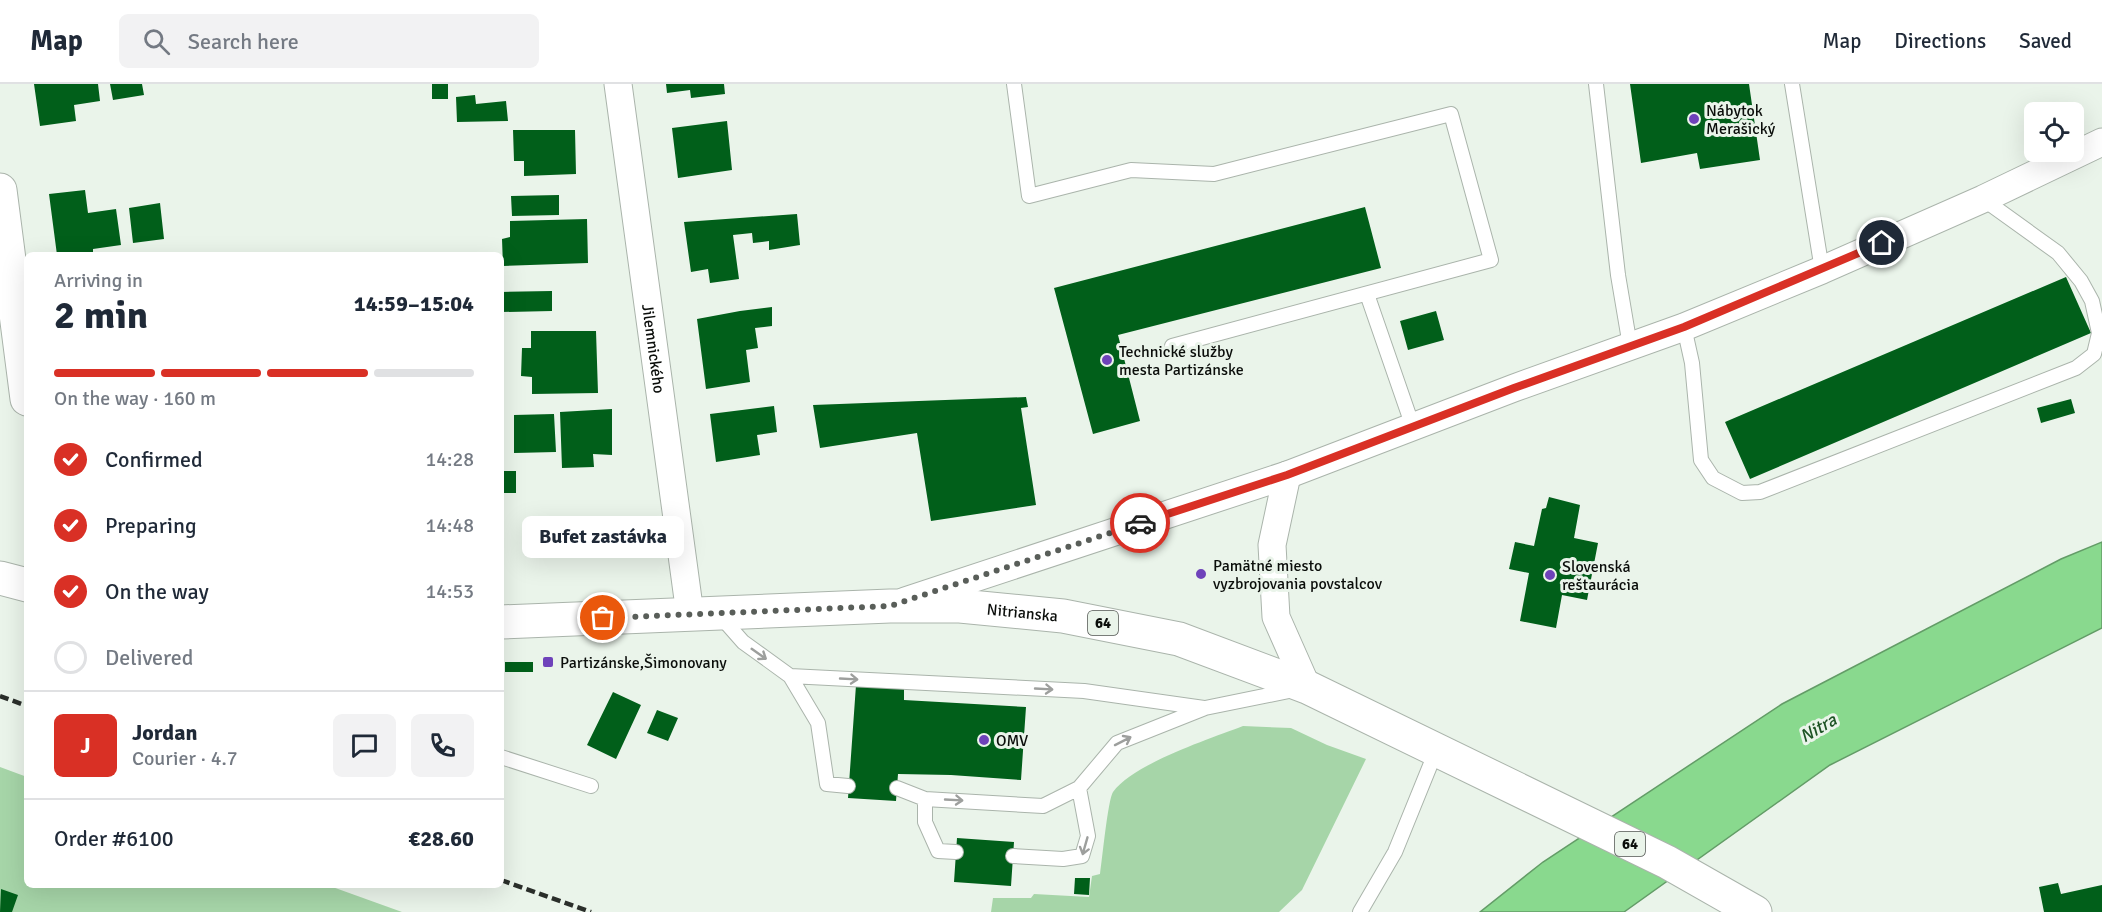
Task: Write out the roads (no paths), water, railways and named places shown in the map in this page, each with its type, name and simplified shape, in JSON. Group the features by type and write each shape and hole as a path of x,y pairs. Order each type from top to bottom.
{"main road":[{"path":"0,190 24,376"},
{"path":"0,578 24,584"},
{"name":"Nitrianska","path":"504,622 890,606 960,606 1063,616 1179,639 1307,687 1667,862 1751,910"}],"street":[{"name":"Jilemnického","path":"618,84 704,613"},
{"path":"890,606 1287,475 1684,327 1822,270 1983,199 2102,142"},
{"path":"1287,475 1272,545 1276,617 1307,687"}],"lane":[{"path":"1014,84 1029,196 1131,170 1214,174 1451,114 1491,260 1172,346"},
{"path":"1596,84 1618,275 1630,346"},
{"path":"1792,84 1822,270"},
{"path":"1684,327 1692,363 1701,460 1713,478 1743,493 1760,492 2076,368 2094,354 2099,333 2092,300 2081,281 2058,253 1983,199"},
{"path":"1368,294 1413,427"},
{"path":"704,613 790,676 818,723 827,784 848,786"},
{"path":"790,676 1084,691 1204,708"},
{"path":"897,788 925,799 1043,806 1079,788 1117,743 1204,708 1307,687"},
{"path":"1360,912 1395,852 1436,751"},
{"path":"504,758 591,786"},
{"path":"1013,856 1063,859 1083,855 1088,836 1079,788"},
{"path":"925,799 924,822 938,851 956,852"}],"water":[{"name":"Nitra","path":"2102,542 2102,628 1830,765 1624,912 1480,912 1543,862 1782,704 2061,559"}],"railway":[{"path":"0,696 24,705"},
{"path":"504,881 591,912"}],"place":[{"name":"Nábytok Merašický","path":"1694,119"},
{"name":"Technické služby mesta Partizánske","path":"1107,360"},
{"name":"Pamätné miesto vyzbrojovania povstalcov","path":"1201,574"},
{"name":"Slovenská reštaurácia","path":"1550,575"},
{"name":"Bufet zastávka","path":"603,618"},
{"name":"Partizánske,Šimonovany","path":"548,662"},
{"name":"OMV","path":"984,740"}]}
